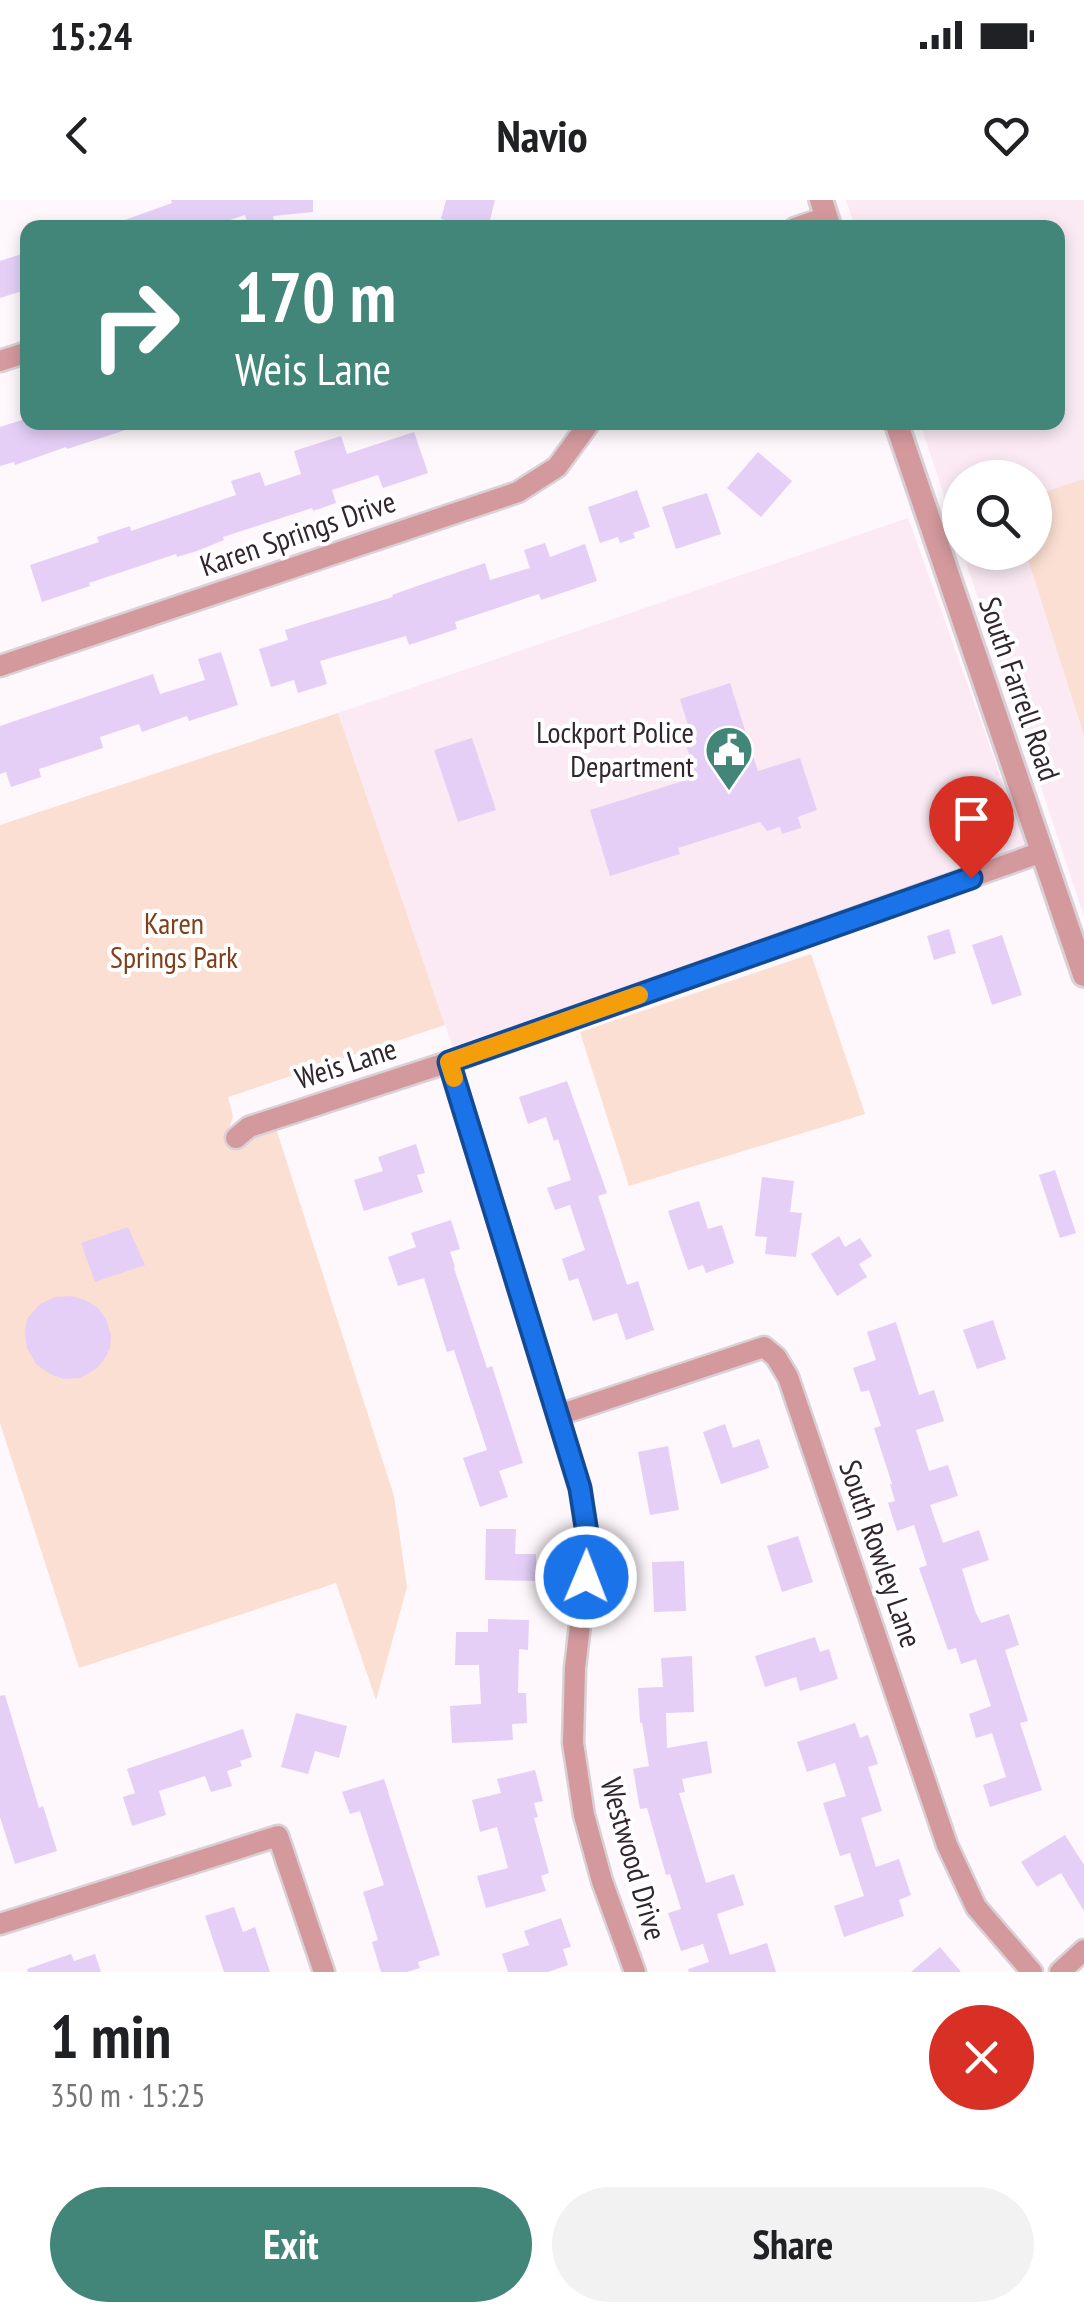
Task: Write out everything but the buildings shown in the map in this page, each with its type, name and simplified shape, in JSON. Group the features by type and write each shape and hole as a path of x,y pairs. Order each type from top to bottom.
{"street":[{"name":"Karen Springs Drive","path":"0,666 518,492 556,467 584,430"},
{"name":"South Farrell Road","path":"899,430 1084,975"},
{"name":"Weis Lane","path":"236,1138 250,1126 449,1062 1042,852"},
{"name":"Westwood Drive","path":"449,1062 580,1488 589,1546 575,1668 573,1743 584,1815 602,1881 635,1972"},
{"name":"South Rowley Lane","path":"559,1415 764,1347 776,1357 788,1377 947,1845 976,1908 1032,1972"},
{"path":"0,1924 278,1836 324,1972"},
{"path":"1060,1972 1084,1950"}],"shaded area":[{"path":"846,200 1084,200 1084,916 969,570 1052,570 1052,460 942,460 942,489 922,430 1065,430 1065,220 853,220"},
{"path":"908,518 1027,850 453,1048 338,713"}],"green space":[{"path":"1084,479 1084,735 1031,570 1052,570 1052,489"},
{"name":"Karen Springs Park","path":"338,713 445,1025 228,1097 233,1116 228,1133 273,1119 394,1496 407,1587 376,1700 336,1583 79,1668 0,1423 0,825"},
{"path":"811,954 865,1114 629,1186 580,1032"}],"slow traffic":[{"path":"454,1078 449,1062 639,995"}],"place":[{"name":"Lockport Police Department","path":"729,792"}],"route":[{"path":"586,1577 589,1546 580,1488 449,1062 971,878"}]}
